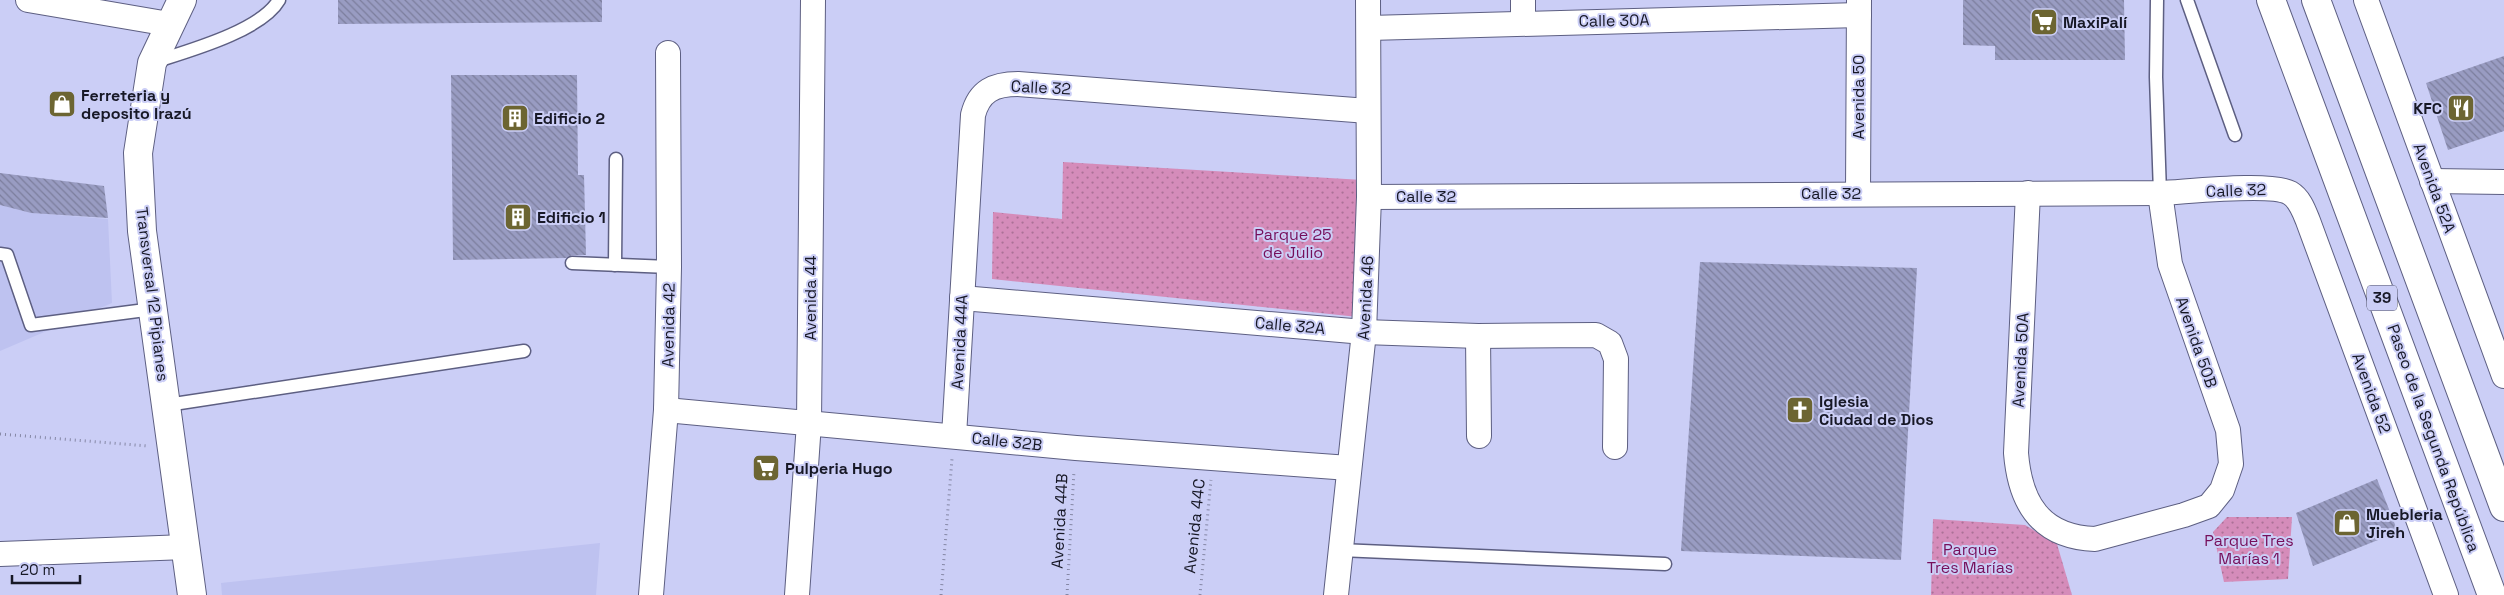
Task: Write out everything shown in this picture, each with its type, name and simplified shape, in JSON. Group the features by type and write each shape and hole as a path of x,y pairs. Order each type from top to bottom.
{"main road":[{"name":"Transversal 12 Pipianes","path":"182,0 152,63 138,153 142,231 192,595"},
{"name":"Paseo de la Segunda República","path":"2271,0 2492,595"},
{"name":"39","path":"2316,0 2504,507"}],"street":[{"path":"28,0 169,24"},
{"name":"Avenida 44","path":"798,595 810,423 813,0"},
{"name":"Avenida 46","path":"1336,595 1364,332 1369,197 1368,0"},
{"name":"Avenida 52A","path":"2366,0 2432,181 2500,352 2504,376"},
{"name":"Calle 30A","path":"1369,28 1523,11 1859,8"},
{"name":"Avenida 50","path":"1858,193 1859,8"},
{"name":"Avenida 42","path":"651,595 666,410 669,267 668,53"},
{"name":"Calle 32","path":"985,92 999,85 1018,84 1368,110"},
{"name":"Avenida 44A","path":"954,436 973,115 978,101 985,92"},
{"path":"2432,181 2504,182"},
{"name":"Calle 32","path":"1369,197 1858,193 2160,193 2270,189 2292,194"},
{"name":"Avenida 50A","path":"2028,193 2016,453 2022,491 2034,512 2042,520"},
{"name":"Avenida 50B","path":"2042,520 2064,533 2083,539 2094,539 2203,509 2214,502 2222,490 2231,464 2228,430 2170,264 2160,193"},
{"name":"Avenida 52","path":"2292,194 2302,207 2308,221 2446,595"},
{"name":"Calle 32A","path":"962,298 1364,332 1478,336 1596,334 1606,340 1613,348 1617,370 1616,447"},
{"path":"1478,336 1479,436"},
{"name":"Calle 32B","path":"666,410 1076,448 1349,468"},
{"path":"0,554 186,547"}],"lane":[{"path":"152,63 238,32 262,16 279,0"},
{"path":"2157,0 2156,77 2160,193"},
{"path":"2187,0 2235,135"},
{"path":"615,265 616,159"},
{"path":"0,254 7,255 31,325 153,309"},
{"path":"572,263 669,267"},
{"path":"167,405 524,350"},
{"path":"1340,550 1665,564"}],"path":[{"path":"0,434 173,448"},
{"path":"941,595 954,436"},
{"name":"Avenida 44B","path":"1067,595 1076,448"},
{"name":"Avenida 44C","path":"1200,595 1213,459"}],"shaded area":[{"path":"0,205 31,213 108,219 112,303 0,351"},
{"path":"600,543 596,595 222,595 221,583"}],"green space":[{"name":"Parque 25 de Julio","path":"1063,162 1363,180 1358,317 992,279 993,212 1062,219"},
{"name":"Parque Tres Marías 1","path":"2227,517 2292,517 2288,579 2224,582 2213,532"},
{"name":"Parque Tres Marías","path":"1933,519 2025,525 2057,544 2072,595 1931,595"}],"building":[{"path":"338,0 602,0 602,22 338,24"},
{"name":"MaxiPalí","path":"1963,0 2124,0 2125,60 1995,60 1995,46 1963,45"},
{"name":"KFC","path":"2504,56 2504,131 2448,150 2426,83"},
{"path":"451,75 577,75 578,175 584,175 586,255 572,255 566,258 453,260"},
{"path":"0,173 104,186 108,218 31,213 0,205"},
{"name":"Iglesia Ciudad de Dios","path":"1700,262 1917,268 1901,560 1681,551"},
{"name":"Muebleria Jireh","path":"2377,479 2398,532 2313,566 2296,513"}],"place":[{"name":"MaxiPalí","path":"2044,22"},
{"name":"Ferreteria y deposito Irazú","path":"62,104"},
{"name":"KFC","path":"2461,108"},
{"name":"Edificio 2","path":"515,118"},
{"name":"Edificio 1","path":"518,217"},
{"name":"Iglesia Ciudad de Dios","path":"1800,410"},
{"name":"Pulperia Hugo","path":"766,468"},
{"name":"Muebleria Jireh","path":"2347,523"}]}
